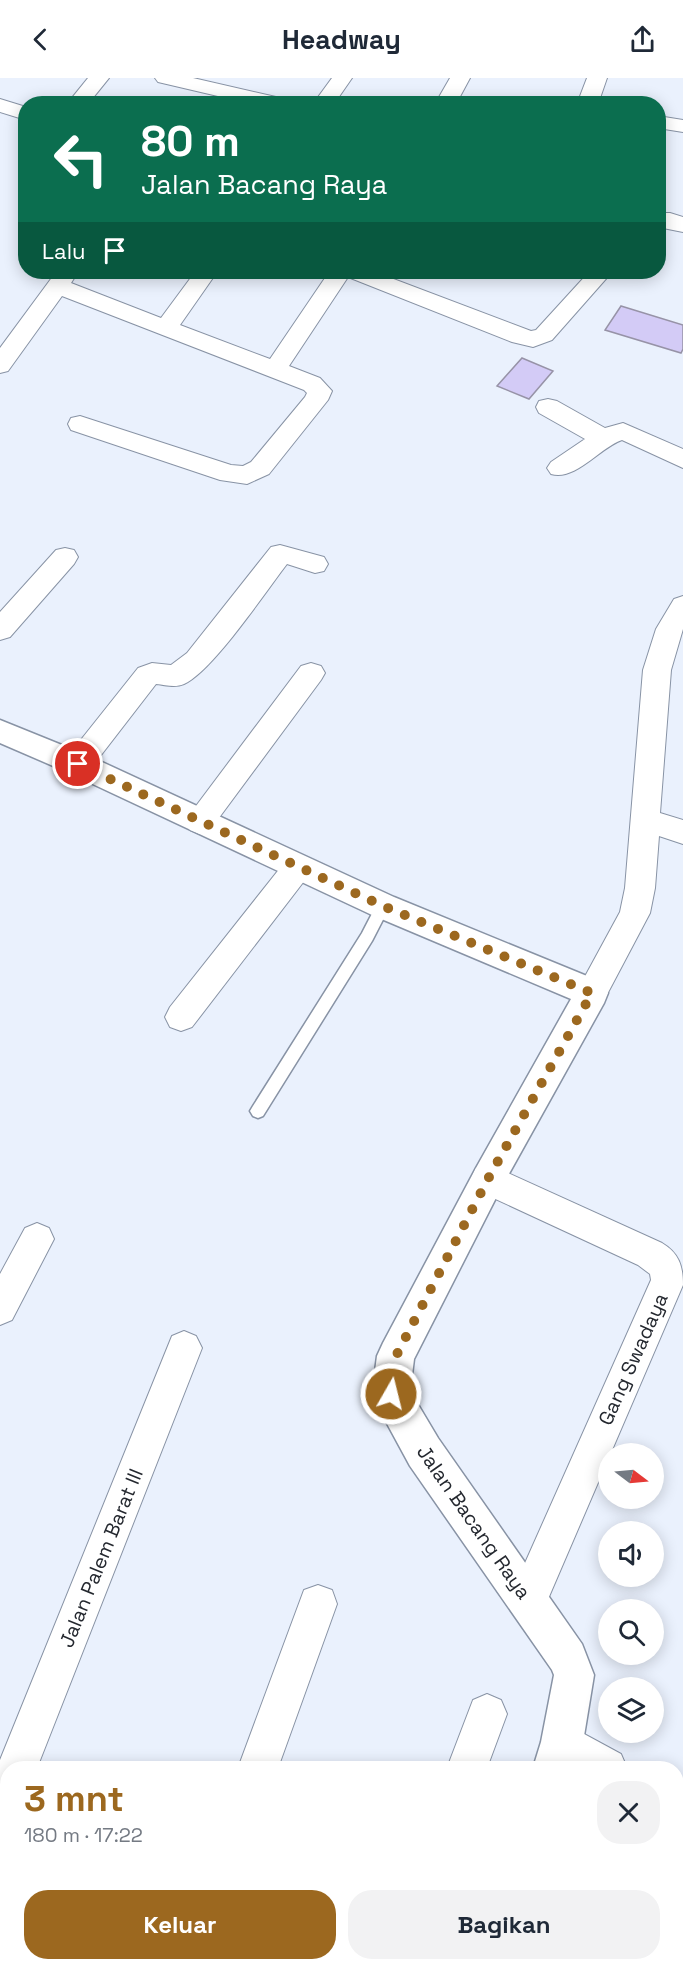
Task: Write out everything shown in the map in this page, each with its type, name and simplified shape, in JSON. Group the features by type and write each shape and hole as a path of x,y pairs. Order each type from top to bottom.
{"street":[{"path":"84,96 99,78"},
{"path":"165,78 211,82 256,96"},
{"path":"330,96 342,78"},
{"path":"450,96 460,78"},
{"path":"590,96 597,78"},
{"path":"201,96 211,82"},
{"path":"0,105 18,111"},
{"path":"666,123 683,126"},
{"path":"666,220 683,225"},
{"path":"0,365 61,279"},
{"path":"64,279 166,328 312,384 320,391 316,400 260,468 247,475 229,474 80,424"},
{"path":"166,328 201,279"},
{"path":"274,370 335,279"},
{"path":"373,279 520,337 533,339 544,334 595,279"},
{"path":"548,407 603,438"},
{"path":"560,468 603,438 623,431 630,432 683,459"},
{"path":"78,764 148,675 152,673 176,676 197,660 280,554 315,564"},
{"path":"0,630 65,557"},
{"path":"0,730 383,906 592,993 635,913 640,888 657,670 664,644 676,615 683,606"},
{"path":"200,822 310,673"},
{"path":"644,819 683,832"},
{"path":"180,1017 298,867"},
{"name":"Jalan Bacang Raya","path":"558,1755 574,1675 568,1658 424,1452 391,1394 396,1356 488,1179 592,993"},
{"name":"Gang Swadaya","path":"488,1179 640,1249 673,1254 667,1268 668,1280 528,1599"},
{"path":"0,1308 37,1239"},
{"name":"Jalan Palem Barat III","path":"20,1761 184,1348"},
{"path":"261,1761 318,1604"},
{"path":"470,1761 487,1714"},
{"path":"558,1755 581,1761"}],"lane":[{"path":"258,1111 367,937 383,906"}],"building":[{"path":"621,306 683,325 681,353 605,330"},
{"path":"522,358 553,371 529,399 497,386"}],"route":[{"path":"78,764 383,906 592,993 488,1179 396,1356 391,1394"}]}
